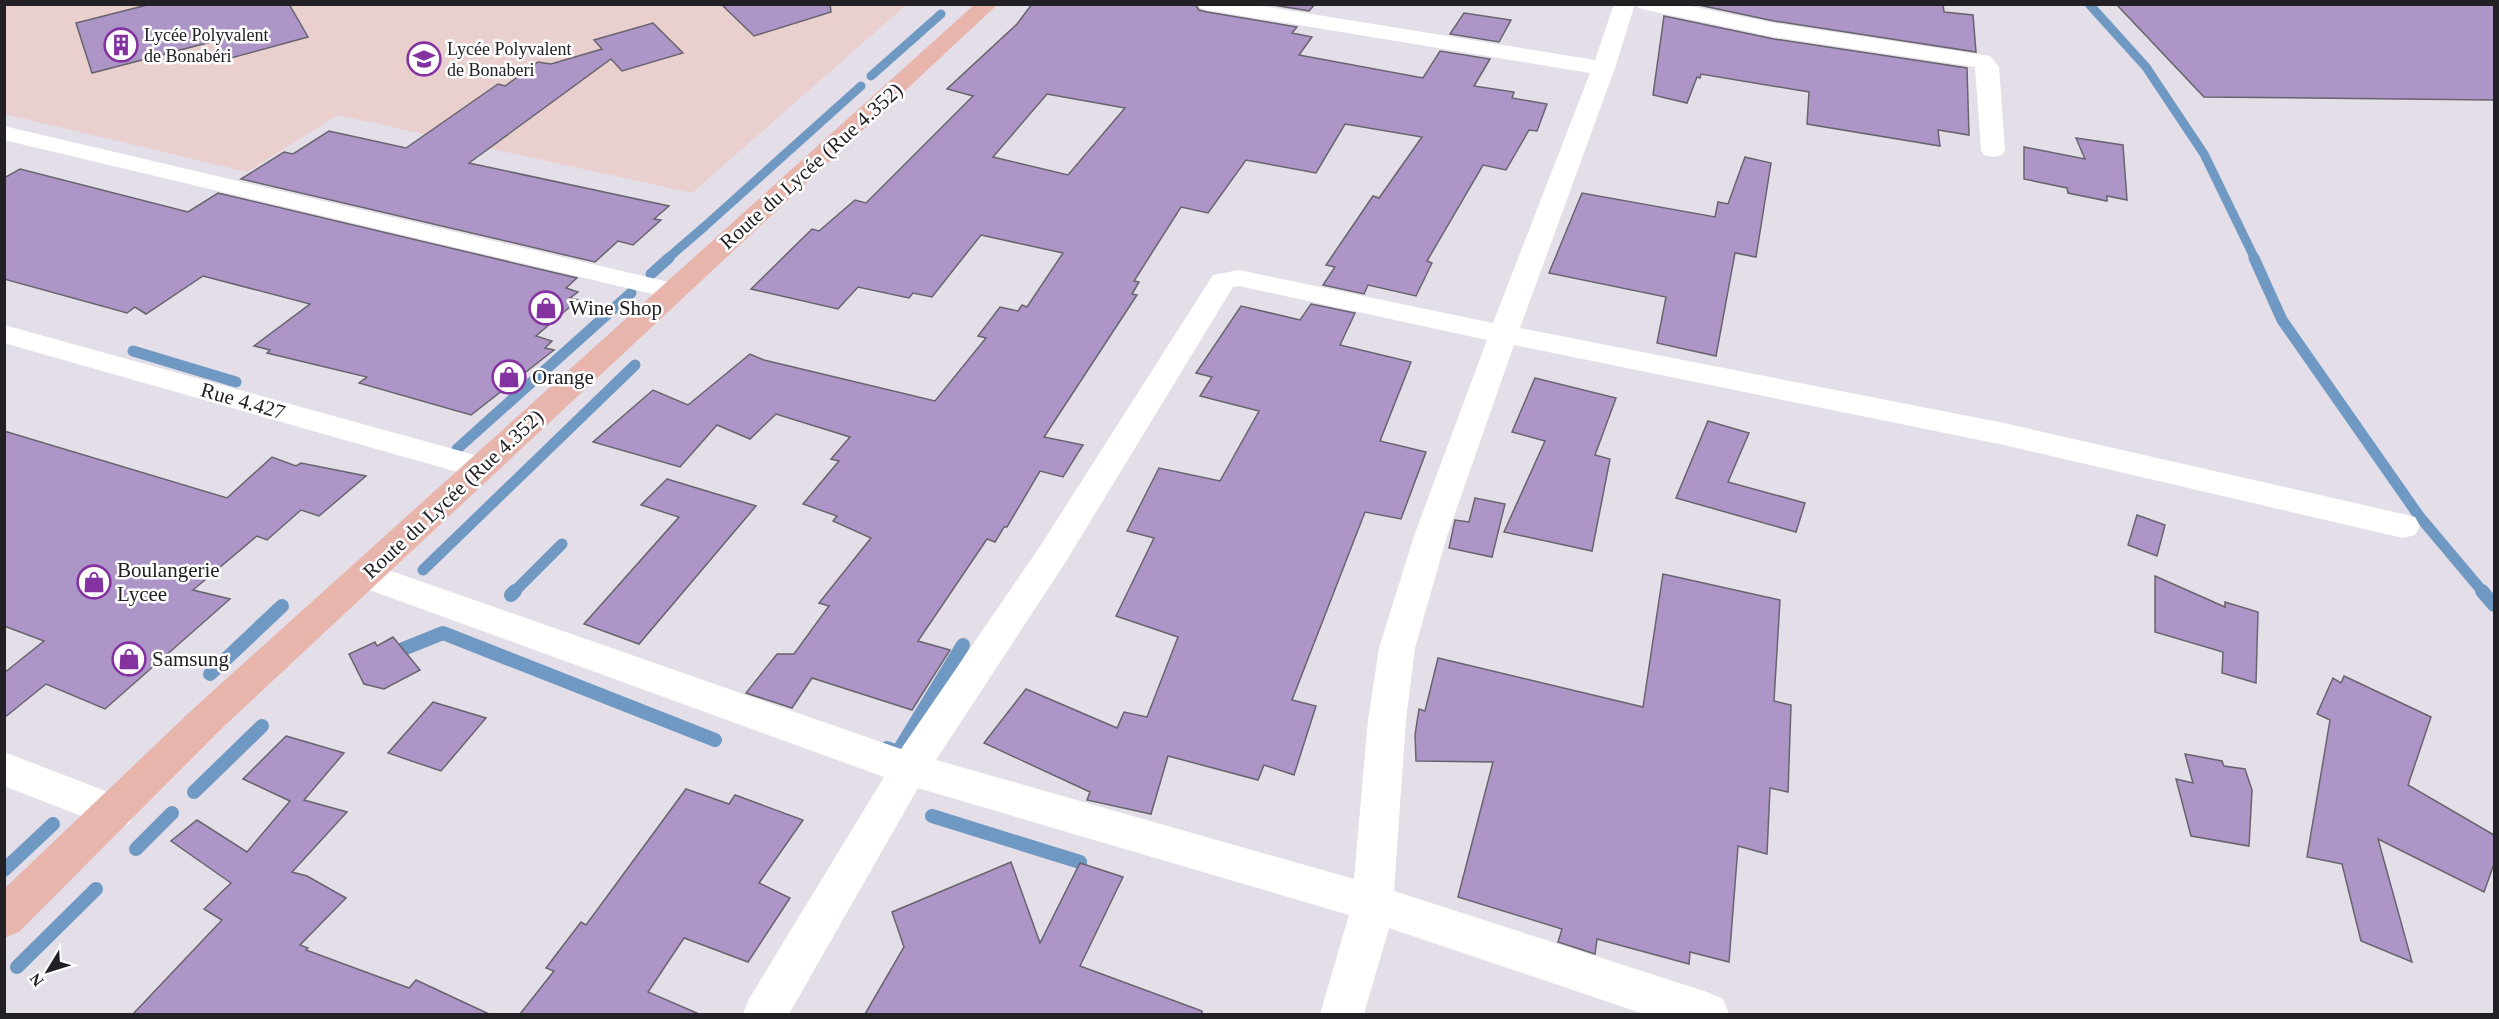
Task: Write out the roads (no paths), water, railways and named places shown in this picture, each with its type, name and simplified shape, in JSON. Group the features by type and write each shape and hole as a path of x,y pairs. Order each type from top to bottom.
{"main road":[{"name":"Route du Lycée (Rue 4.352)","path":"4,918 115,812 207,719 988,4"}],"street":[{"path":"1207,4 1604,68"},
{"path":"1342,1014 1372,903 1394,662 1406,613 1502,334 1604,68 1625,4"},
{"path":"1646,4 1761,27 1982,61 1988,67 1994,150"},
{"path":"4,133 673,291"},
{"path":"765,1014 909,769 1053,554 1223,281 1239,278 1502,334 2004,434 2403,526"},
{"name":"Rue 4.427","path":"4,334 482,468"},
{"path":"365,575 909,769 1372,903 1707,1014"},
{"path":"4,768 115,812"}],"waterway":[{"path":"2089,4 2146,67 2204,154 2255,259"},
{"path":"871,76 941,14"},
{"path":"667,259 861,86"},
{"path":"651,274 669,258"},
{"path":"2254,258 2282,320 2419,516 2483,592"},
{"path":"457,449 631,293"},
{"path":"133,351 236,382"},
{"path":"423,570 635,365"},
{"path":"511,595 562,544"},
{"path":"2482,591 2494,605"},
{"path":"210,674 282,606"},
{"path":"403,649 443,633 715,740"},
{"path":"887,748 898,752 963,645"},
{"path":"194,792 262,726"},
{"path":"136,849 172,813"},
{"path":"932,816 1080,862"},
{"path":"4,870 53,824"},
{"path":"17,967 96,889"}],"place":[{"name":"Lycée Polyvalent de Bonabéri","path":"121,45"},
{"name":"Lycée Polyvalent de Bonaberi","path":"424,59"},
{"name":"Wine Shop","path":"546,308"},
{"name":"Orange","path":"509,377"},
{"name":"Boulangerie Lycee","path":"94,582"},
{"name":"Samsung","path":"129,659"}]}
